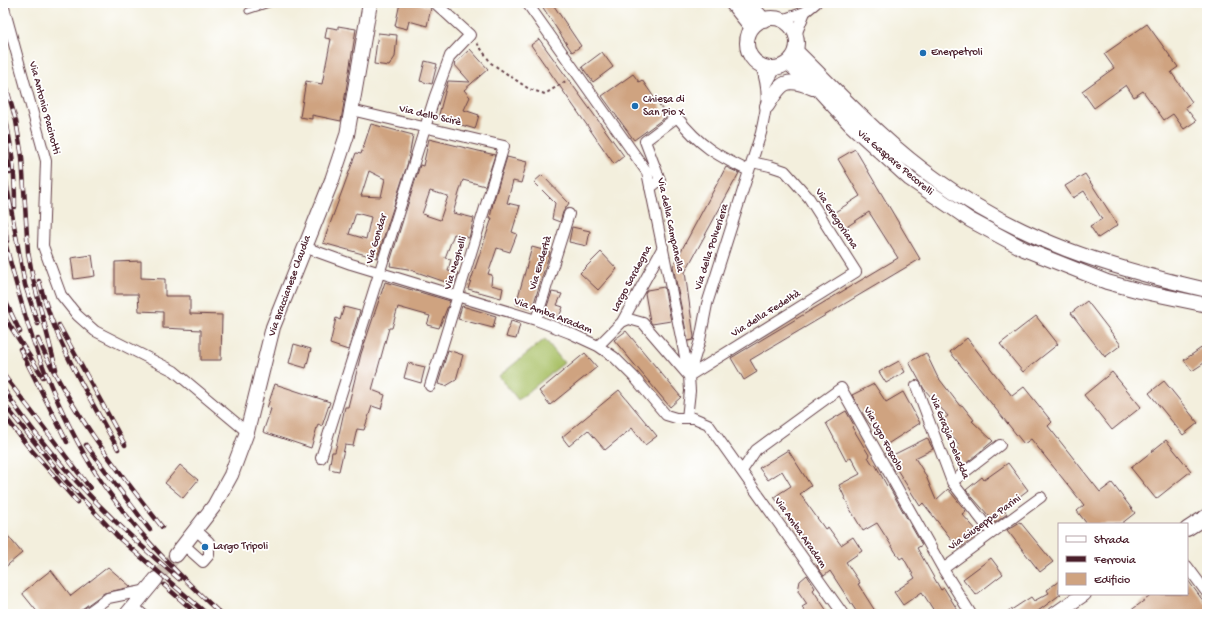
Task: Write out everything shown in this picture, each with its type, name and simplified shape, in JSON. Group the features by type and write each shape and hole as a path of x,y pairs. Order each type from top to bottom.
{"street":[{"name":"Via Braccianese Claudia","path":"180,550 214,506 231,475 247,432 273,327 332,180 347,135 370,3"},
{"path":"435,3 470,34"},
{"name":"Via della Campanella","path":"527,3 647,172 689,376"},
{"path":"732,3 752,28"},
{"path":"748,3 764,20"},
{"path":"805,12 796,35 796,51 782,66 761,66 755,62 748,50 748,36 752,28 764,20 782,20 805,12 816,3"},
{"name":"Via Antonio Pacinotti","path":"3,4 46,161 43,246 61,295 77,315 95,331 174,371 247,432"},
{"path":"782,20 789,25 796,35"},
{"name":"Via Gondar","path":"321,458 425,127 450,56 470,34"},
{"name":"Via Gaspare Pecorelli","path":"796,51 897,148 936,180 999,219 1052,245 1100,263 1141,275 1207,290"},
{"name":"Via della Polveriera","path":"687,418 690,391 689,376 700,340 707,304 750,167 767,106 767,84 761,66"},
{"name":"Via della Polveriera","path":"767,84 782,66"},
{"name":"Via Gaspare Pecorelli","path":"782,66 819,90 851,125 910,178 970,220 1024,249 1107,282 1148,293 1207,305"},
{"path":"767,106 778,89 784,84 792,81 801,82 819,90"},
{"name":"Via dello Scirè","path":"351,110 504,146"},
{"name":"Via Gregoriana","path":"650,188 660,180 646,141 677,117 693,138 719,157 750,167 770,166 785,172 809,198 856,272"},
{"name":"Via Neghelli","path":"430,386 504,146"},
{"name":"Via Endertà","path":"536,320 569,214"},
{"name":"Via Amba Aradam","path":"304,247 379,272 536,320 598,346 614,357 634,377 666,415 676,418 694,418 708,424 843,614"},
{"name":"Largo Sardegna","path":"598,346 622,322 663,247"},
{"name":"Via della Fedeltà","path":"689,376 856,272"},
{"name":"Largo Sardegna","path":"622,322 629,319 643,323 689,376"},
{"name":"Via Grazia Deledda","path":"916,386 952,482 992,533"},
{"name":"Via Ugo Foscolo","path":"742,471 756,450 841,388 943,569 971,614"},
{"path":"952,482 1000,445"},
{"name":"Via Giuseppe Parini","path":"943,569 1041,497"},
{"path":"1188,528 1207,516"},
{"path":"180,550 203,562 209,555 209,542 196,530"},
{"path":"1188,567 1207,593"},
{"path":"131,609 152,584"},
{"path":"86,614 108,598 152,584"},
{"path":"1062,612 1083,595"}],"lane":[{"path":"248,11 272,3"},
{"path":"131,609 146,614"}],"path":[{"path":"470,34 491,63 529,89 546,94 577,74"}],"green space":[{"path":"545,339 564,363 518,400 499,376"}],"building":[{"path":"400,3 414,3 430,7 427,26 409,21 407,29 395,26"},
{"path":"540,3 552,3 581,46 572,52"},
{"path":"1147,24 1178,67 1171,72 1192,102 1185,107 1196,121 1184,129 1173,114 1164,120 1143,91 1134,97 1126,85 1094,108 1082,91 1114,68 1104,54"},
{"path":"338,26 356,29 341,121 312,115 312,119 300,117 306,81 322,84 331,39 325,38 327,27 338,29"},
{"path":"378,33 397,35 395,57 389,66 374,64"},
{"path":"539,39 624,156 614,164 531,45"},
{"path":"470,49 488,69 464,90 470,97 464,110 479,115 475,129 438,118 448,81 470,82 454,64"},
{"path":"602,52 613,67 593,82 582,67"},
{"path":"425,61 437,64 432,84 420,81"},
{"name":"Chiesa di San Pio X","path":"633,74 639,82 642,80 667,116 634,140 602,96"},
{"path":"371,124 413,135 408,162 377,258 323,243 356,153 361,154","holes":["369,171 385,179 381,197 361,196","356,213 371,217 366,239 349,234"]},
{"path":"429,139 495,155 485,186 463,180 453,213 474,218 469,238 454,234 445,258 451,259 448,271 458,273 454,285 408,269 390,266 420,165 423,166","holes":["430,191 448,196 440,220 422,214"]},
{"path":"855,149 920,259 750,360 757,372 744,380 731,358 898,258 869,212 842,230 832,214 860,196 838,159"},
{"path":"507,157 527,162 521,183 513,181 507,203 520,206 512,232 517,234 510,252 497,248 488,274 492,275 491,285 503,288 501,298 468,289 492,218 490,218 493,203"},
{"path":"726,167 739,173 685,272 694,337 693,340 688,341 673,266"},
{"path":"1085,174 1118,225 1098,238 1090,226 1102,219 1084,191 1073,198 1065,186"},
{"path":"542,175 569,203 563,212 560,222 552,219 555,203 534,182"},
{"path":"572,227 590,231 587,246 569,242"},
{"path":"532,247 550,252 532,309 516,304"},
{"path":"601,252 617,269 598,290 580,273"},
{"path":"92,255 95,276 74,279 71,258"},
{"path":"141,261 141,278 165,279 165,296 190,296 190,314 222,315 221,360 201,360 201,330 163,328 163,312 139,311 138,294 115,294 115,262"},
{"path":"385,282 450,301 439,328 427,325 430,316 398,307 392,328 389,328 372,390 385,395 381,409 372,406 364,430 357,429 353,446 345,445 339,471 329,469 332,452 335,452 345,407 348,407 361,354"},
{"path":"664,287 671,321 652,324 650,321 645,293 647,290"},
{"path":"552,292 562,294 557,305 563,307 559,317 545,312"},
{"path":"1087,301 1121,345 1105,357 1071,313"},
{"path":"462,306 496,316 493,328 458,319"},
{"path":"344,307 360,311 348,350 330,344 336,318 340,320"},
{"path":"1036,316 1058,344 1023,372 1000,344"},
{"path":"511,321 520,324 516,339 506,337"},
{"path":"626,331 681,397 670,407 614,340"},
{"path":"967,338 1012,396 1024,387 1052,422 1048,426 1100,492 1112,483 1135,513 1122,523 1086,523 1077,511 1084,505 1031,439 1024,444 950,352"},
{"path":"294,344 311,349 306,368 289,363"},
{"path":"1207,344 1207,361 1192,371 1184,360"},
{"path":"448,350 463,355 456,380 446,386 438,384"},
{"path":"585,353 597,367 550,405 539,391"},
{"path":"926,353 937,376 960,406 962,405 974,420 972,421 993,441 964,465 954,451 960,446 940,422 948,416 924,389 909,362"},
{"path":"899,361 905,372 886,383 879,372"},
{"path":"408,363 425,367 421,383 404,378"},
{"path":"1112,372 1141,407 1112,430 1084,395"},
{"path":"1164,381 1198,423 1183,435 1149,393"},
{"path":"275,384 330,402 322,426 318,424 311,448 263,432 271,409 267,408"},
{"path":"874,384 886,402 903,392 920,423 886,445 866,419 852,395"},
{"path":"619,390 657,436 645,445 632,428 605,450 588,430 569,446 562,437"},
{"path":"846,411 854,425 852,427 869,455 868,457 873,465 875,464 887,486 888,485 922,545 917,548 941,590 944,588 960,614 936,614 922,592 903,605 894,592 915,578 903,557 900,559 877,523 863,531 850,509 839,485 860,474 851,457 846,461 826,423"},
{"path":"927,438 933,449 915,458 925,474 936,500 948,489 966,511 962,514 979,533 959,549 923,503 920,506 889,457"},
{"path":"1166,440 1191,471 1156,499 1131,468"},
{"path":"788,450 811,486 800,494 825,529 828,527 841,545 853,537 862,551 846,562 860,583 858,584 877,614 858,614 830,571 824,576 818,568 817,563 820,561 774,497 791,486 782,471 768,480 759,468"},
{"path":"1008,463 1028,490 1003,509 1007,514 995,523 966,490 982,477 984,480"},
{"path":"180,465 198,480 183,498 165,483"},
{"path":"1020,522 1053,562 1040,572 1007,530"},
{"path":"3,530 22,553 3,569"},
{"path":"991,558 1003,574 976,595 963,579"},
{"path":"108,567 131,587 104,593 82,609 80,614 39,614 22,593 51,570 71,596"},
{"path":"807,575 815,588 813,590 829,614 806,614 802,607 807,604 798,591 800,581"},
{"path":"1188,580 1207,606 1207,614 1126,614 1152,595 1188,595"},
{"path":"1058,582 1058,595 1060,595 1034,614 1005,614 1031,597 1034,601 1049,593 1047,590"}],"tunnel":[{"path":"156,579 176,555"}],"railway":[{"path":"3,75 16,121 22,157 28,252 33,279 56,369"},
{"path":"3,109 9,133 15,207"},
{"path":"3,134 10,173"},
{"path":"3,165 25,285 38,324"},
{"path":"3,214 7,241"},
{"path":"3,235 23,309 38,354 63,413 93,469 106,489 152,546 221,614"},
{"path":"39,281 46,304 63,347 118,449"},
{"path":"3,296 20,332"},
{"path":"3,315 43,377"},
{"path":"59,325 125,445"},
{"path":"38,339 50,365 78,413 110,460 162,527"},
{"path":"20,349 67,442"},
{"path":"3,374 90,488"},
{"path":"3,388 21,415 84,490 130,536 179,579"},
{"path":"3,403 66,481 119,538 207,614"},
{"path":"3,414 27,445 77,502"},
{"path":"86,445 150,530"},
{"path":"164,585 197,614"}],"place":[{"name":"Enerpetroli","path":"923,53"},
{"name":"Chiesa di San Pio X","path":"635,106"},
{"name":"Largo Tripoli","path":"205,547"}]}
